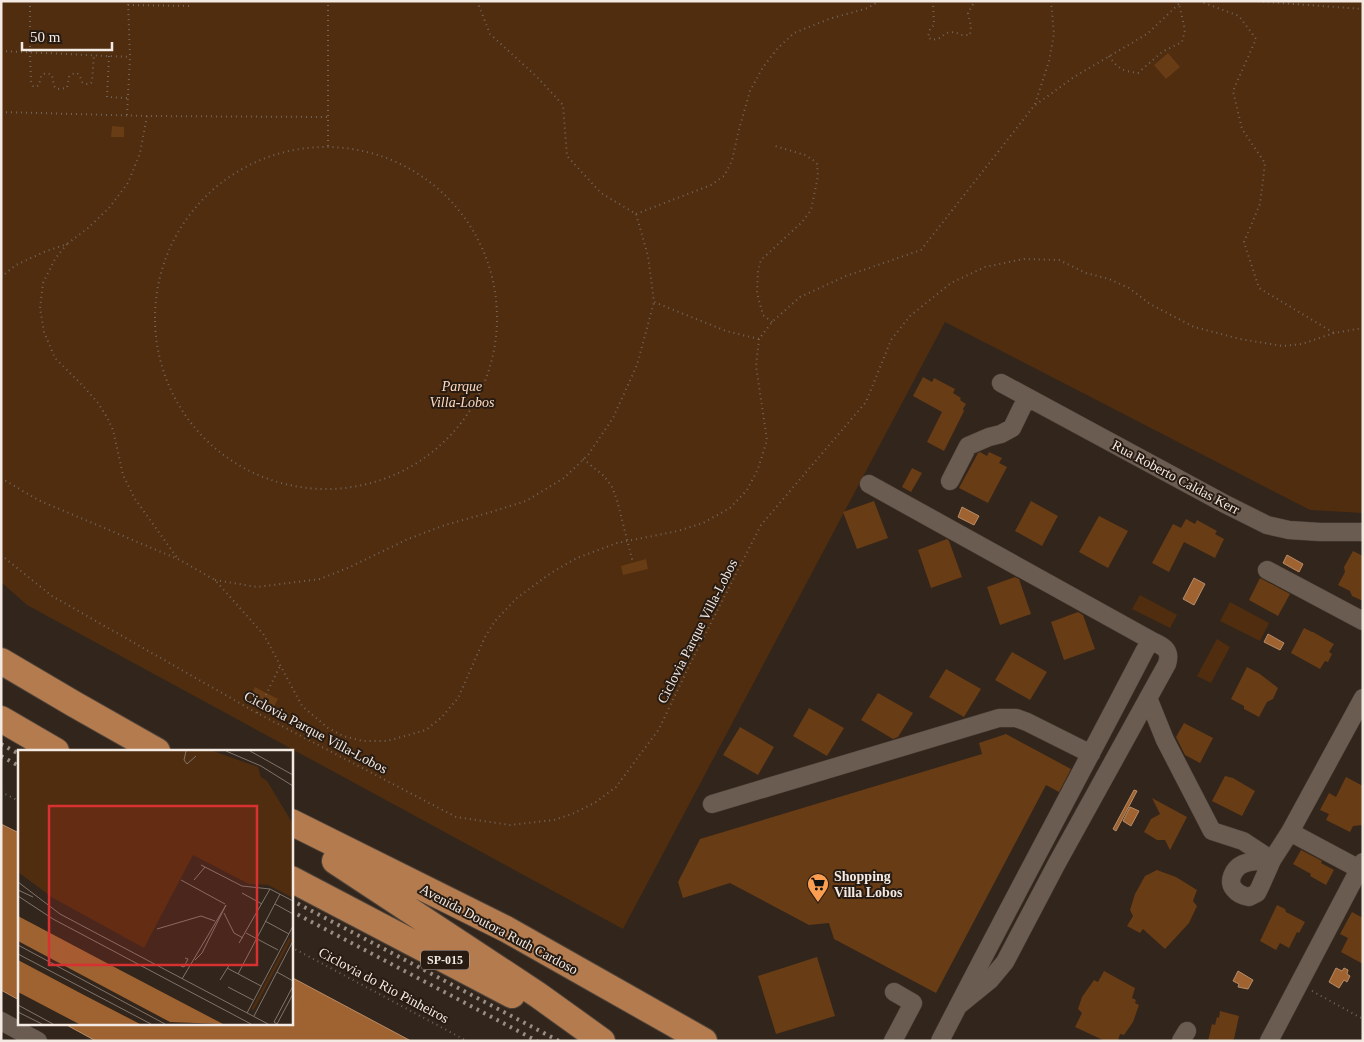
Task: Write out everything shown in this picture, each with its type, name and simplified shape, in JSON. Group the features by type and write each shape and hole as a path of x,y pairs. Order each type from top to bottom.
{"highway":[{"path":"1,661 155,750"},
{"path":"1,720 54,750"},
{"path":"292,823 299,835 312,846 538,995 601,1041"},
{"name":"Avenida Doutora Ruth Cardoso","path":"292,823 506,929 704,1041"},
{"name":"SP-015","path":"292,880 601,1041"}],"street":[{"name":"Rua Roberto Caldas Kerr","path":"1001,383 1267,525 1289,530 1363,532"},
{"path":"950,481 968,446 1012,428 1027,398"},
{"path":"869,484 1164,647 1169,657 1167,664 1056,865 1005,962 990,980 958,1006"},
{"path":"1267,570 1363,621"},
{"path":"940,1041 1145,650 1149,644 1154,642"},
{"path":"1148,698 1165,740 1212,831 1243,841 1272,860 1290,832 1363,698"},
{"path":"712,804 999,718 1016,718 1027,722 1091,754"},
{"path":"1072,789 1093,800"},
{"path":"1268,1041 1361,868 1290,832"},
{"path":"893,1041 913,1003 894,992"},
{"path":"1,1021 38,1041"}],"path":[{"path":"30,1 30,53 31,81 33,86 39,85 40,76 43,73 52,75 54,86 57,89 67,88 69,77 77,73 82,82 90,84 92,82 94,56"},
{"path":"328,1 328,146"},
{"path":"215,580 257,587 320,579 408,539 445,525 526,501 564,478 588,455 613,418 638,364 654,302 648,256 636,214 601,193 567,156 563,104 490,34 477,1"},
{"path":"636,214 711,184 724,176 732,161 750,91 762,67 794,33 829,19 868,8 879,1"},
{"path":"933,1 934,25 930,29 928,37 932,40 940,38 946,33 954,32 962,36 970,36 971,26 968,13 975,1"},
{"path":"1034,106 1049,61 1054,34 1051,1"},
{"path":"1,478 38,500 180,560 215,580 264,635 302,706 328,728 343,736 363,742 386,741 426,730 442,717 458,698 485,638 495,621 517,598 551,573 577,558 617,543 678,531 704,523 730,508 747,490 758,469 767,440 756,366 759,339 772,322 800,297 846,276 922,250 1034,106 1074,77 1147,34 1182,1"},
{"path":"1199,1 1239,16 1256,39 1232,91 1242,129 1265,163 1260,204 1244,242 1259,288 1334,333"},
{"path":"1253,1 1363,9"},
{"path":"127,115 130,57 128,3 192,6"},
{"path":"1109,56 1116,66 1125,71 1138,73 1162,52 1182,42 1185,30 1179,4"},
{"path":"1,52 130,57"},
{"path":"109,56 107,97 128,98"},
{"path":"1,112 147,116 327,116"},
{"path":"147,116 140,153 128,183 109,208 88,228 67,244 55,259 43,282 40,308 44,332 55,358 98,403 108,419 113,430 124,475 135,499 180,560"},
{"path":"328,146 385,156 437,185 475,230 496,284 498,332 498,342 480,398 444,444 395,476 338,490 283,485 232,463 225,457 191,426 164,378 153,324 160,269 185,219 204,199 224,180 273,154 328,146"},
{"path":"772,322 763,316 757,294 758,271 761,260 802,222 811,210 818,176 817,164 813,160 805,155 775,146"},
{"path":"1,277 16,265 67,244"},
{"name":"Ciclovia Parque Villa-Lobos","path":"1,555 52,596 257,713 456,817 510,825 554,820 572,814 596,802 616,786 659,729 761,524 866,402 891,340 910,316 950,283 985,266 1024,259 1059,260 1129,288 1150,304 1194,327 1240,339 1283,346 1302,344 1334,333 1363,328"},
{"path":"654,302 726,331 759,339"},
{"path":"583,459 604,476 612,487 633,563"},
{"path":"257,713 281,665"},
{"path":"1,792 18,800"},
{"name":"Ciclovia do Rio Pinheiros","path":"292,948 466,1041"},
{"path":"1298,984 1363,1019"}],"green space":[{"name":"Parque Villa-Lobos","path":"1,1 1363,1 1363,513 1310,510 945,322 623,929 27,605 1,582"},
{"path":"1140,595 1177,615 1170,628 1132,609"},
{"path":"1230,602 1269,623 1260,641 1220,621"},
{"path":"1217,639 1230,647 1211,683 1197,676"}],"shaded area":[{"path":"962,507 979,516 974,525 958,517"},
{"path":"1287,555 1303,564 1299,572 1283,563"},
{"path":"1194,578 1205,584 1194,605 1183,599"},
{"path":"1268,634 1284,643 1280,650 1264,642"},
{"path":"1134,790 1137,791 1116,831 1113,829"},
{"path":"1130,807 1139,811 1131,826 1123,821"},
{"path":"1,824 18,832 18,999 1,990"},
{"path":"1336,968 1342,971 1344,968 1348,970 1347,974 1350,976 1347,982 1344,980 1339,988 1329,982"},
{"path":"1238,971 1253,980 1248,989 1238,987 1239,984 1233,981"},
{"path":"292,978 411,1041 96,1041 65,1024 292,1024"}],"building":[{"path":"1168,53 1180,67 1166,79 1154,65"},
{"path":"112,126 124,127 124,137 111,137"},
{"path":"923,377 932,382 934,378 955,389 953,393 966,404 944,451 927,442 942,412 913,396"},
{"path":"980,452 987,456 989,452 1002,458 999,463 1007,467 988,503 959,488"},
{"path":"912,468 922,473 911,492 902,487"},
{"path":"874,501 888,538 857,549 843,512"},
{"path":"1031,501 1058,516 1042,546 1015,531"},
{"path":"1099,516 1128,531 1108,568 1079,552"},
{"path":"1186,519 1195,524 1197,520 1217,531 1215,534 1224,539 1215,558 1184,542 1169,572 1152,563 1173,524 1181,528"},
{"path":"947,539 962,577 931,588 918,550"},
{"path":"1353,551 1363,556 1363,601 1352,596 1350,591 1338,585 1345,572 1344,567"},
{"path":"646,559 648,569 623,575 621,566"},
{"path":"1015,577 1019,579 1031,614 1000,625 987,587"},
{"path":"1260,578 1290,594 1278,616 1249,600"},
{"path":"1078,612 1083,615 1095,649 1064,660 1051,622"},
{"path":"1304,628 1334,644 1329,652 1332,654 1328,662 1325,661 1320,669 1291,653"},
{"path":"1012,652 1047,672 1030,700 995,680"},
{"path":"1247,667 1278,688 1273,699 1267,702 1259,717 1231,699"},
{"path":"946,669 981,689 964,717 929,697"},
{"path":"255,687 278,699 273,708 251,696"},
{"path":"878,693 913,713 898,737 893,739 861,720"},
{"path":"809,708 844,728 827,756 793,736"},
{"path":"1184,723 1213,738 1200,763 1185,755 1176,737"},
{"path":"740,727 774,747 758,775 723,755"},
{"path":"1006,734 1071,769 1059,792 1046,785 936,993 834,939 829,923 809,925 730,883 683,898 678,882 700,839 982,754 979,743"},
{"path":"1225,776 1233,778 1255,791 1242,816 1212,801"},
{"path":"1346,777 1363,786 1363,825 1353,826 1350,832 1326,820 1329,814 1320,810 1329,793 1336,797"},
{"path":"1152,798 1187,817 1170,850 1165,840 1157,840 1144,832 1151,819 1160,814"},
{"path":"1301,850 1334,870 1326,885 1293,864"},
{"path":"1157,870 1176,877 1197,890 1193,901 1197,906 1189,923 1165,949 1143,929 1140,933 1127,926 1133,916 1130,910 1135,894 1145,876"},
{"path":"1277,905 1305,922 1299,933 1297,932 1289,948 1280,943 1276,950 1260,941"},
{"path":"1352,912 1363,918 1363,964 1341,952 1348,938 1340,934"},
{"path":"817,957 835,1016 776,1034 758,976"},
{"path":"1104,971 1135,988 1132,998 1139,1005 1133,1022 1124,1035 1120,1034 1118,1041 1105,1041 1075,1027 1082,1013 1078,1009 1082,997 1094,980 1098,982"},
{"path":"1220,1011 1239,1016 1234,1039 1232,1041 1208,1041 1212,1024 1215,1025"}],"railway":[{"path":"1,744 18,753"},
{"path":"1,756 18,765"},
{"path":"292,901 559,1041"},
{"path":"292,912 537,1041"}],"place":[{"name":"Shopping Villa Lobos","path":"818,903"}]}
